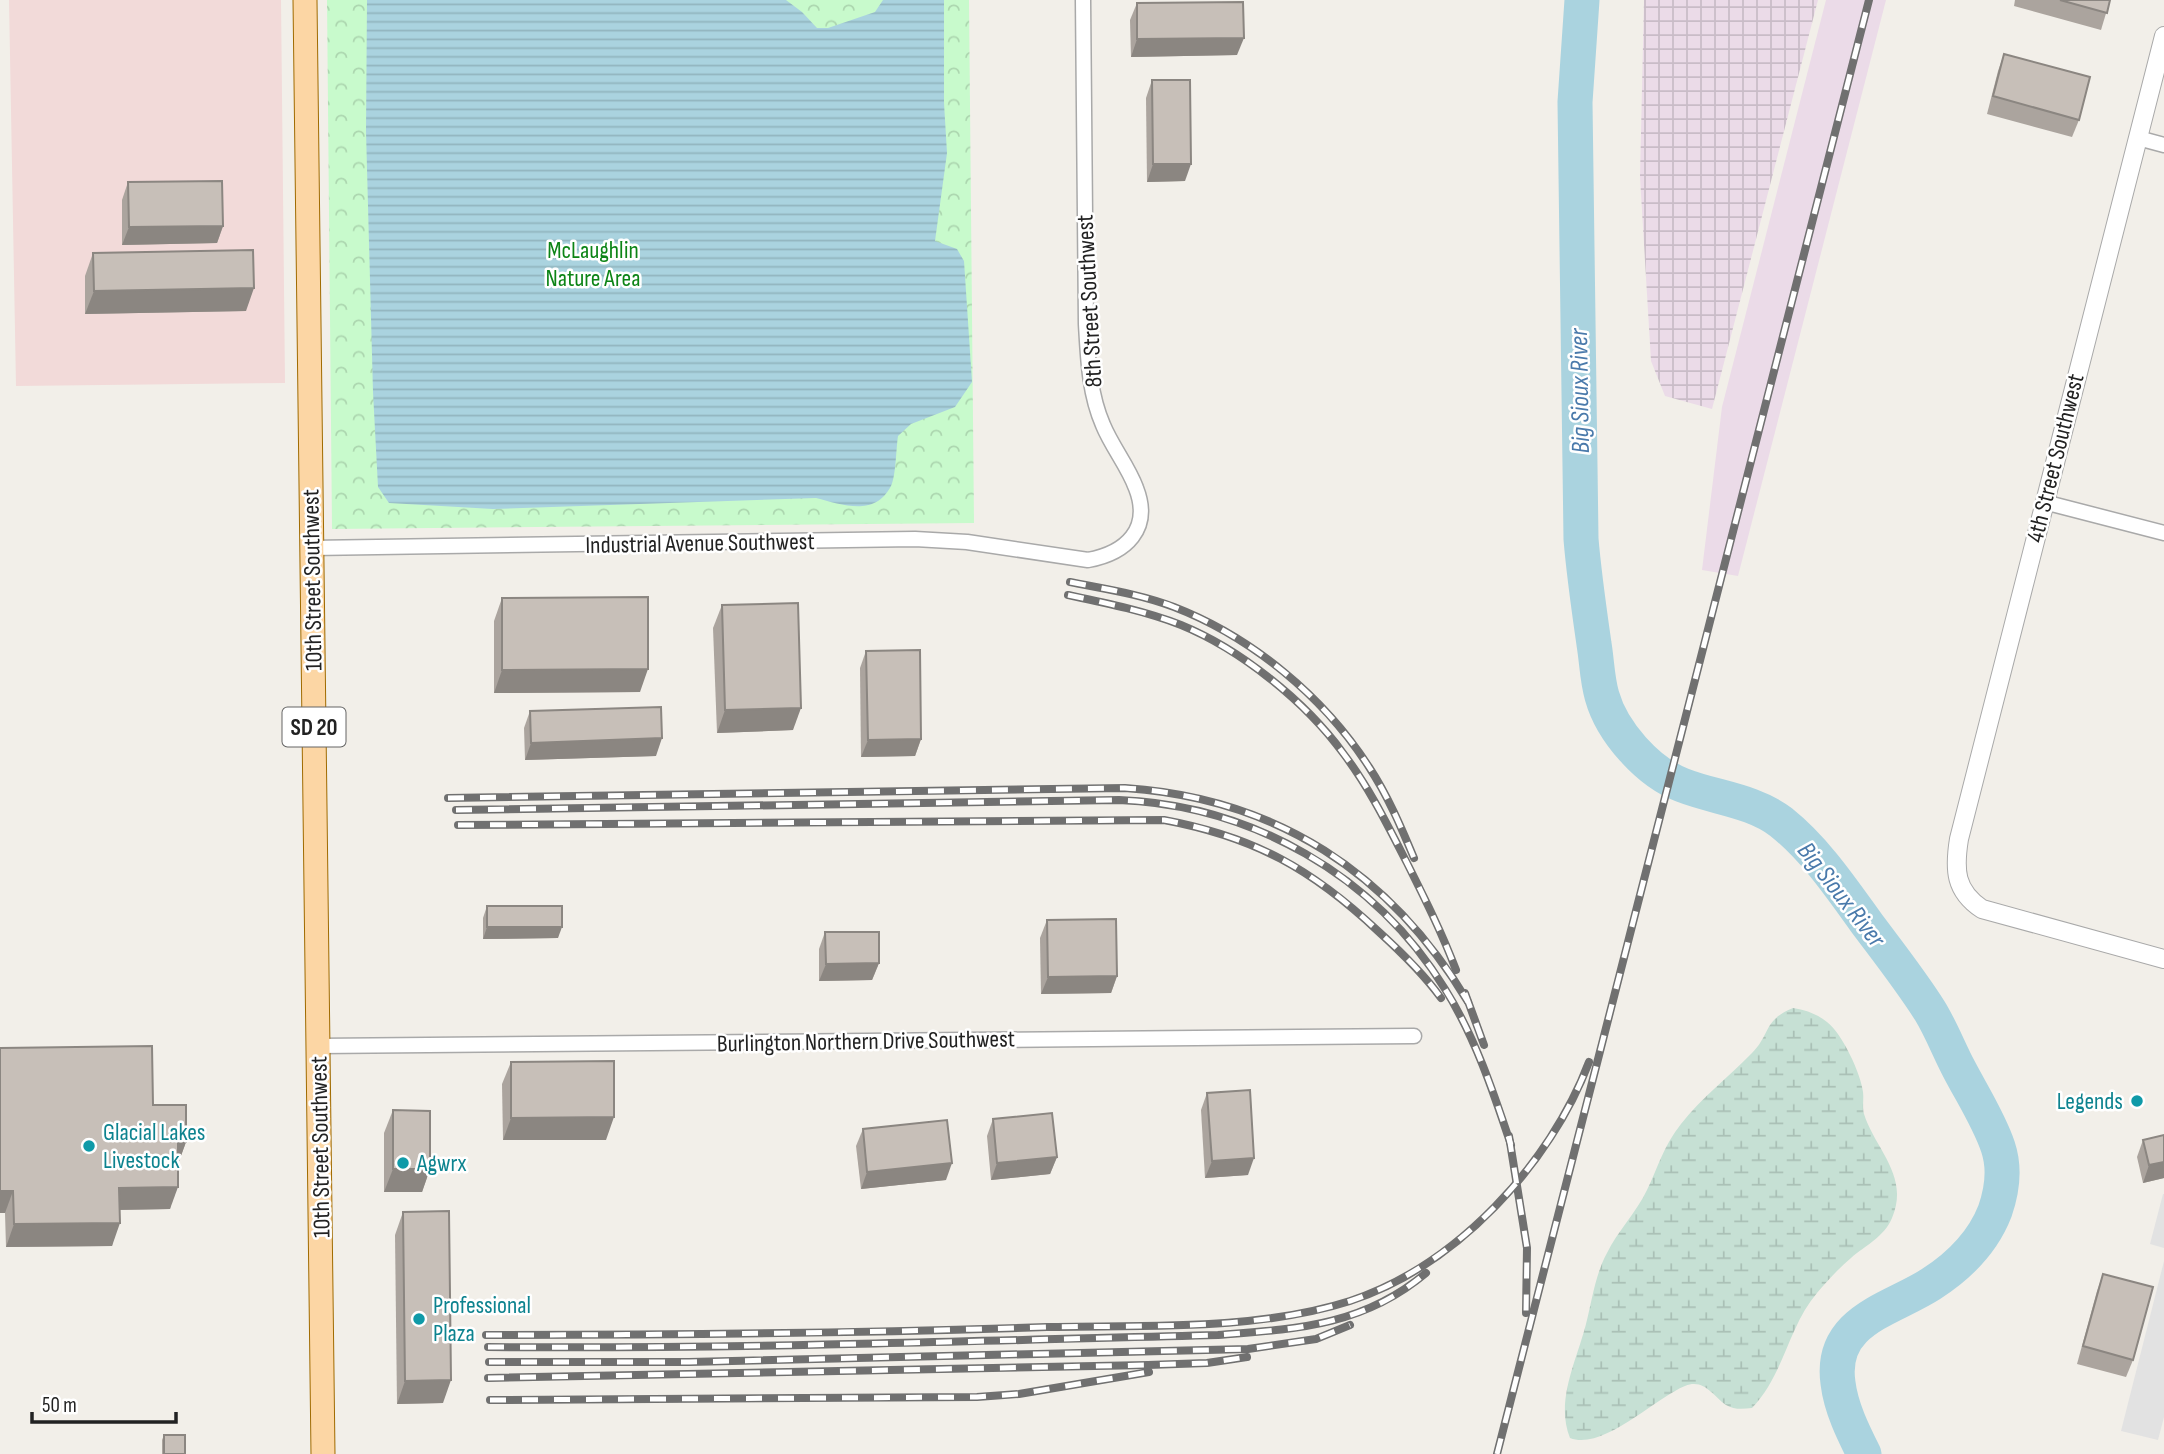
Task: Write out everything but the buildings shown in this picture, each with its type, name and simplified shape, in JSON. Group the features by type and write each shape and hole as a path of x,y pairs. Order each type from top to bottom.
{"main road":[{"name":"10th Street Southwest","path":"305,0 323,1454"}],"street":[{"name":"8th Street Southwest","path":"1083,0 1086,324 1089,367 1094,398 1103,426 1136,488 1140,504 1137,528 1124,547 1108,556 1088,560"},
{"name":"4th Street Southwest","path":"2164,36 1959,839 1956,870 1958,882 1965,895 1973,903 1993,914 2164,959"},
{"path":"2138,138 2164,145"},
{"path":"2044,502 2164,533"},
{"name":"Industrial Avenue Southwest","path":"311,548 915,539 967,542 1088,560"},
{"name":"Burlington Northern Drive Southwest","path":"318,1046 1415,1036"}],"shaded area":[{"path":"9,0 281,0 285,383 16,386"},
{"path":"1644,0 1818,0 1712,409 1665,396 1651,361 1640,177"},
{"path":"1826,0 1886,0 1738,576 1702,570 1722,407"},
{"path":"2164,1194 2164,1248 2150,1244"},
{"path":"2164,1261 2164,1417 2158,1440 2121,1431"}],"green space":[{"name":"McLaughlin Nature Area","path":"327,0 969,0 974,523 332,529"},
{"path":"1793,1008 1811,1013 1833,1027 1855,1065 1863,1092 1864,1114 1889,1163 1897,1189 1889,1225 1842,1266 1807,1306 1772,1381 1752,1408 1729,1407 1708,1389 1692,1384 1673,1392 1629,1421 1598,1437 1583,1440 1570,1438 1566,1424 1566,1395 1597,1279 1607,1253 1643,1198 1666,1148 1681,1124 1752,1053 1777,1017"}],"water":[{"name":"McLaughlin Nature Area","path":"367,0 786,0 817,28 828,28 875,12 883,0 944,0 947,153 935,241 957,249 964,261 972,382 955,407 911,424 898,436 893,482 884,496 876,502 858,506 816,498 493,509 389,503 378,487 373,392 366,131"}],"waterway":[{"name":"Big Sioux River","path":"1582,0 1575,102 1581,539 1598,677 1607,710 1623,737 1644,761 1657,771 1682,785 1746,804 1770,815 1794,833 1817,857 1930,1011 1985,1117 2000,1155 2002,1179 1995,1211 1977,1243 1960,1261 1931,1284 1866,1320 1853,1331 1843,1345 1838,1362 1838,1383 1848,1420 1864,1454"}],"railway":[{"path":"1497,1454 1869,0"},
{"path":"1070,582 1135,595 1174,607 1231,635 1284,672 1331,717 1351,741 1388,800 1414,858"},
{"path":"1068,595 1154,616 1203,635 1270,678 1310,714 1343,753 1378,807 1427,903 1456,970"},
{"path":"448,798 1125,788 1180,795 1231,808 1280,826 1324,850 1365,880 1403,916 1437,956 1468,1002"},
{"path":"456,810 1119,800 1168,805 1216,816 1262,832 1305,854 1346,880 1383,912 1416,948 1456,1007 1490,1085 1511,1145"},
{"path":"458,825 1164,820 1197,827 1254,846 1306,873 1330,890 1387,940 1419,971 1441,998"},
{"path":"1465,993 1484,1045"},
{"path":"486,1335 1161,1326 1239,1322 1314,1311 1350,1301 1389,1285 1427,1263 1462,1237 1495,1207 1524,1174 1550,1138 1572,1100 1589,1062"},
{"path":"1509,1136 1527,1248 1526,1313"},
{"path":"488,1347 853,1344 1247,1333 1302,1327 1353,1314 1402,1291 1426,1273"},
{"path":"489,1362 689,1362 1248,1349 1316,1339 1350,1325"},
{"path":"488,1378 1148,1365 1207,1363 1247,1357"},
{"path":"490,1400 977,1397 1019,1394 1149,1372"}],"place":[{"name":"Legends","path":"2137,1101"},
{"name":"Glacial Lakes Livestock","path":"89,1146"},
{"name":"Agwrx","path":"403,1163"},
{"name":"Professional Plaza","path":"419,1319"}]}
